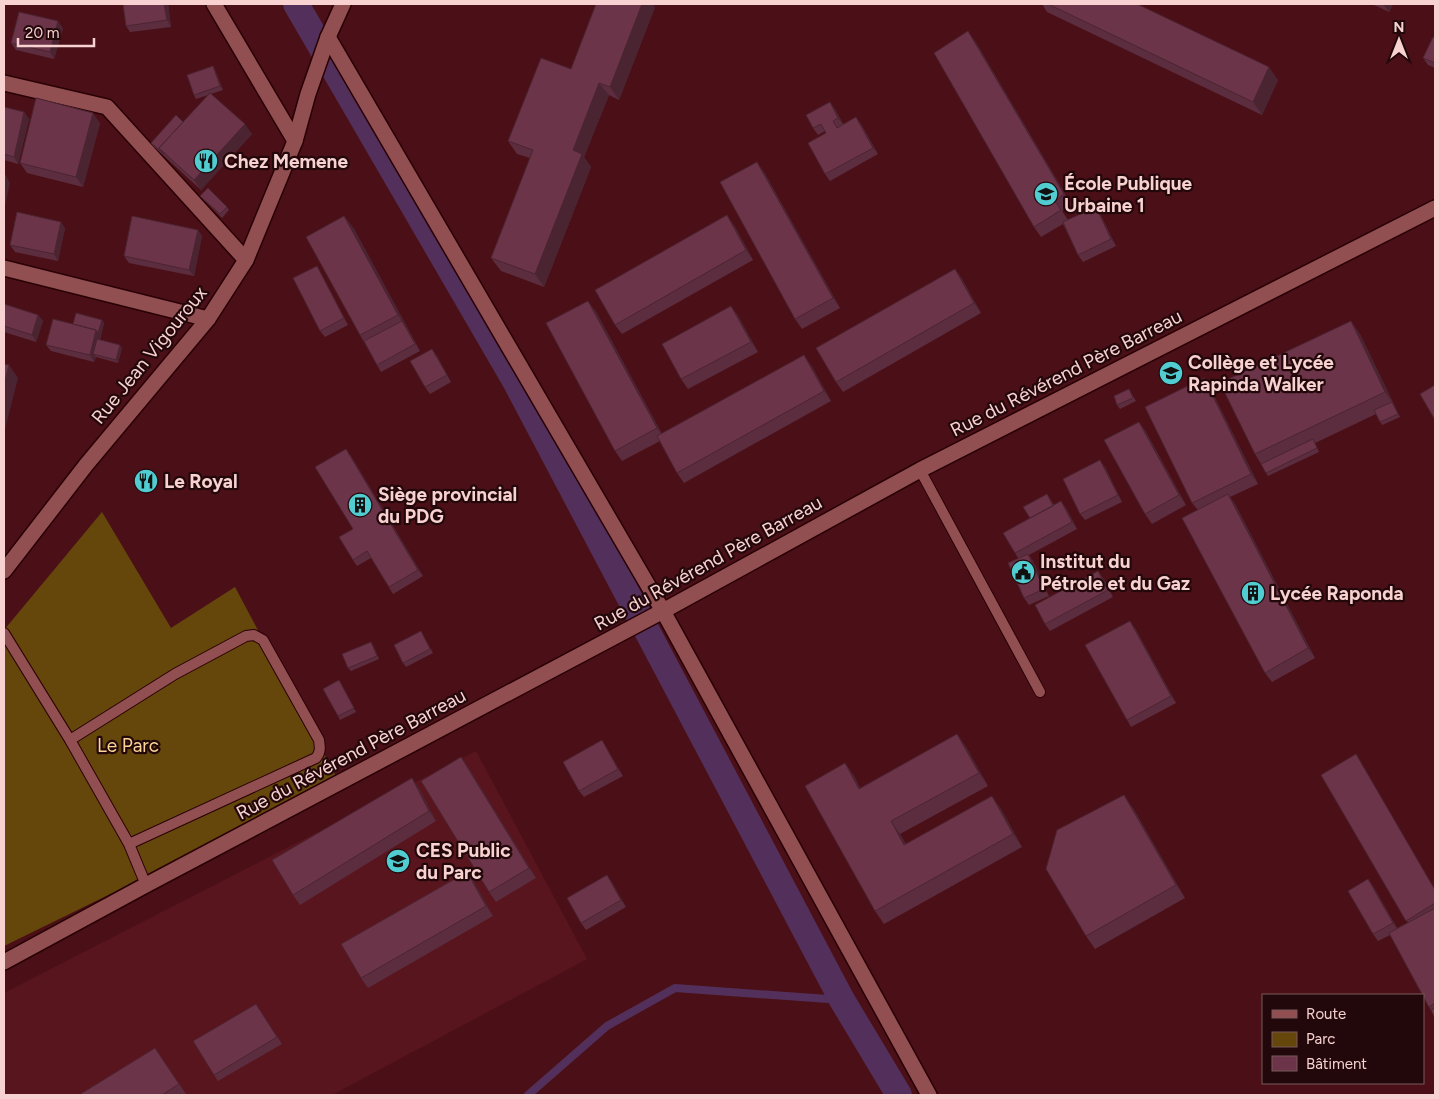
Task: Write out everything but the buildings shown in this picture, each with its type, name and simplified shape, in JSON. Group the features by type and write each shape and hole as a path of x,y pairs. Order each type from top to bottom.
{"street":[{"path":"214,4 295,141"},
{"name":"Rue Jean Vigouroux","path":"4,571 86,465 208,319 246,260 295,141 308,94 328,37 344,4"},
{"path":"328,37 929,1095"},
{"path":"4,84 107,107 246,260"},
{"name":"Rue du Révérend Père Barreau","path":"4,962 626,631 920,470 1435,208"},
{"path":"4,268 208,319"}],"lane":[{"path":"920,470 1040,692"},
{"path":"4,633 70,740 129,844 146,885"},
{"path":"70,740 175,674 246,636 254,635 263,640 319,740 320,754 316,758 129,844"}],"shaded area":[{"name":"CES Public du Parc","path":"476,751 587,959 332,1095 4,1095 4,993"}],"green space":[{"name":"Le Parc","path":"102,512 171,628 235,587 339,782 4,946 4,630"}],"waterway":[{"path":"296,4 515,381 842,1000 899,1095"},
{"path":"528,1095 607,1026 675,988 842,1000"}],"place":[{"name":"Chez Memene","path":"206,161"},
{"name":"École Publique Urbaine 1","path":"1046,194"},
{"name":"Collège et Lycée Rapinda Walker","path":"1171,373"},
{"name":"Le Royal","path":"146,481"},
{"name":"Siège provincial du PDG","path":"360,505"},
{"name":"Institut du Pétrole et du Gaz","path":"1023,572"},
{"name":"Lycée Raponda","path":"1253,593"},
{"name":"CES Public du Parc","path":"398,861"}]}
